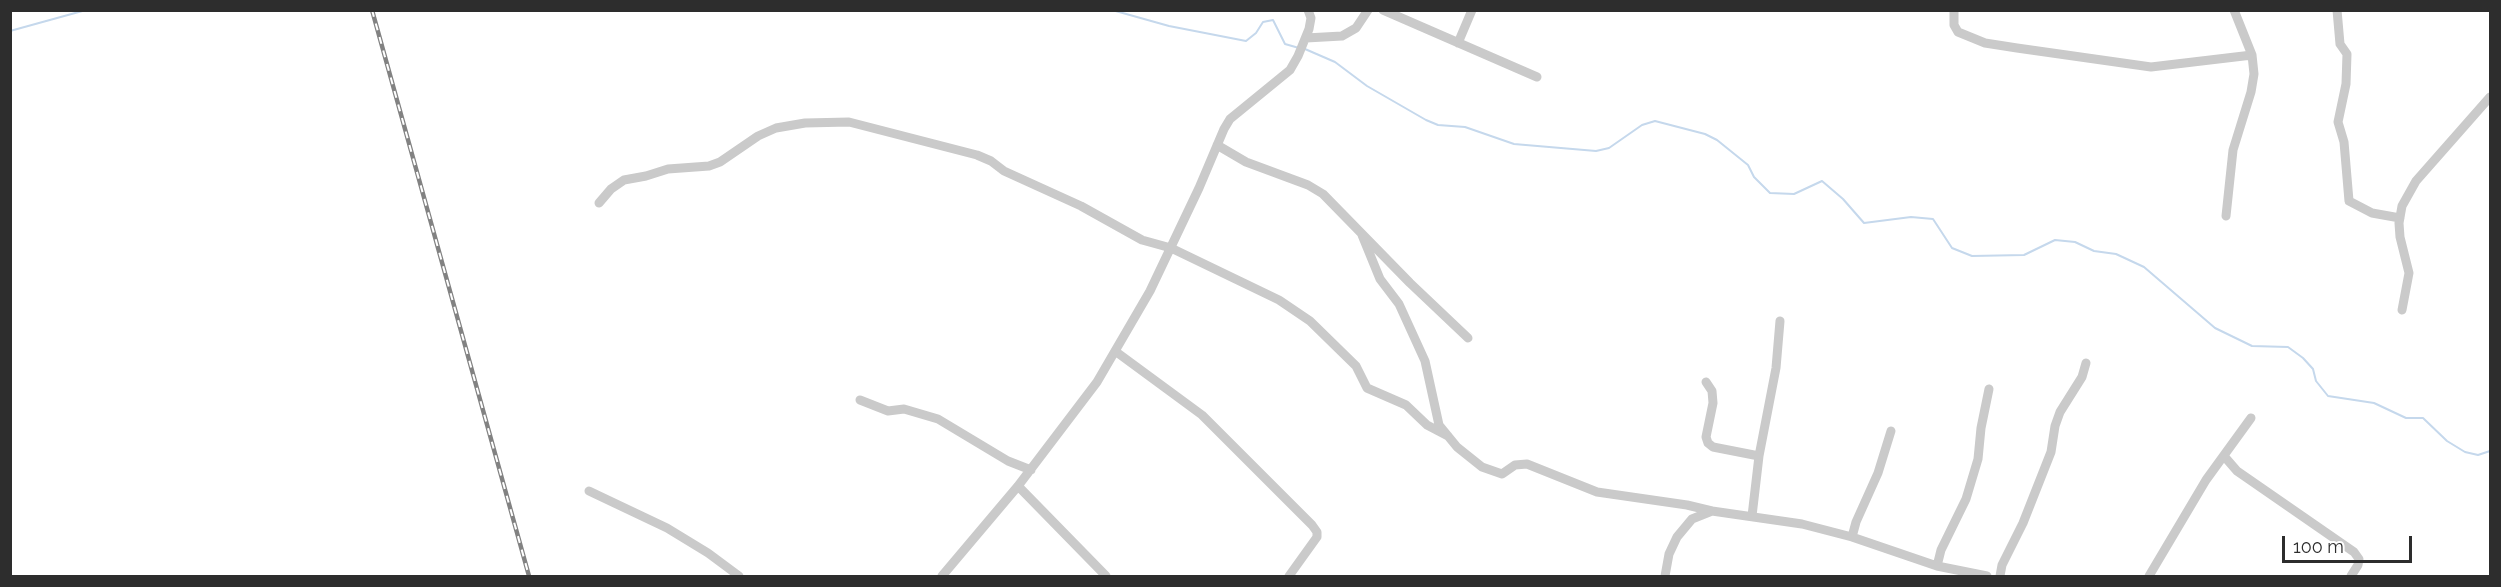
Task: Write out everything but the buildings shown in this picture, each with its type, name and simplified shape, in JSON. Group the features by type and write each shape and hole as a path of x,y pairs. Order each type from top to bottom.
{"street":[{"path":"942,576 1031,470 1097,382 1171,248 1230,120 1290,70 1298,56 1311,18 1308,10"},
{"path":"1304,42 1342,36 1356,28 1368,10"},
{"path":"1383,10 1537,76"},
{"path":"1458,43 1472,10"},
{"path":"1954,10 1954,25 1958,32 1985,43 2017,48 2151,67 2252,55"},
{"path":"2226,216 2233,150 2251,92 2254,62 2234,10"},
{"path":"2337,10 2340,44 2347,54 2346,84 2338,122 2344,142 2349,201 2372,213 2400,218"},
{"path":"2402,310 2409,273 2400,237 2400,218 2407,194 2490,97"},
{"path":"599,203 610,189 624,180 645,177 668,169 709,166 720,162 758,136 776,128 805,123 849,123 977,155 991,161 1004,171 1081,206 1142,240 1171,248 1287,305 1310,321 1356,366 1367,388 1406,405 1427,425 1448,436"},
{"path":"1218,145 1246,162 1308,185 1323,194 1468,338"},
{"path":"1362,235 1380,279 1399,304 1425,361 1439,425 1457,447 1482,467 1502,474 1515,465 1527,464 1597,492 1802,524 1852,537 1937,566 1987,576"},
{"path":"1752,516 1758,456 1776,368 1780,321"},
{"path":"1115,351 1202,416 1312,525 1317,532 1317,537 1289,576"},
{"path":"2000,576 2002,565 2023,523 2050,452 2060,412 2082,377 2086,363"},
{"path":"1706,381 1712,391 1713,403 1706,437 1708,443 1713,447 1758,456"},
{"path":"1937,566 1941,550 1966,499 1978,459 1981,428 1989,389"},
{"path":"860,400 888,411 904,409 938,419 1008,460 1031,470"},
{"path":"2149,576 2206,480 2251,418"},
{"path":"1852,537 1856,522 1878,473 1890,431"},
{"path":"2224,456 2237,471 2354,552 2359,559 2351,576"},
{"path":"1018,486 1106,576"},
{"path":"589,492 667,528 708,553 739,576"},
{"path":"1665,576 1669,554 1677,537 1692,519 1712,511"}],"waterway":[{"path":"10,31 86,10"},
{"path":"1112,10 1169,26 1246,41 1256,33 1263,22 1273,20 1285,44 1299,48"},
{"path":"1305,49 1335,62 1367,86 1438,125 1465,127 1514,144 1596,151 1609,148 1642,125 1655,121 1705,134 1717,140 1748,165 1754,177 1770,193 1794,194 1822,181 1843,199 1864,223 1911,217 1933,219 1952,248 1972,256 2024,255 2055,240 2075,242 2094,251 2116,254 2144,267 2215,328 2252,346 2288,347 2313,369 2316,381 2328,396 2374,403 2406,418 2423,418 2447,441 2465,452 2478,455 2490,451"}],"railway":[{"path":"372,10 529,576"}]}
